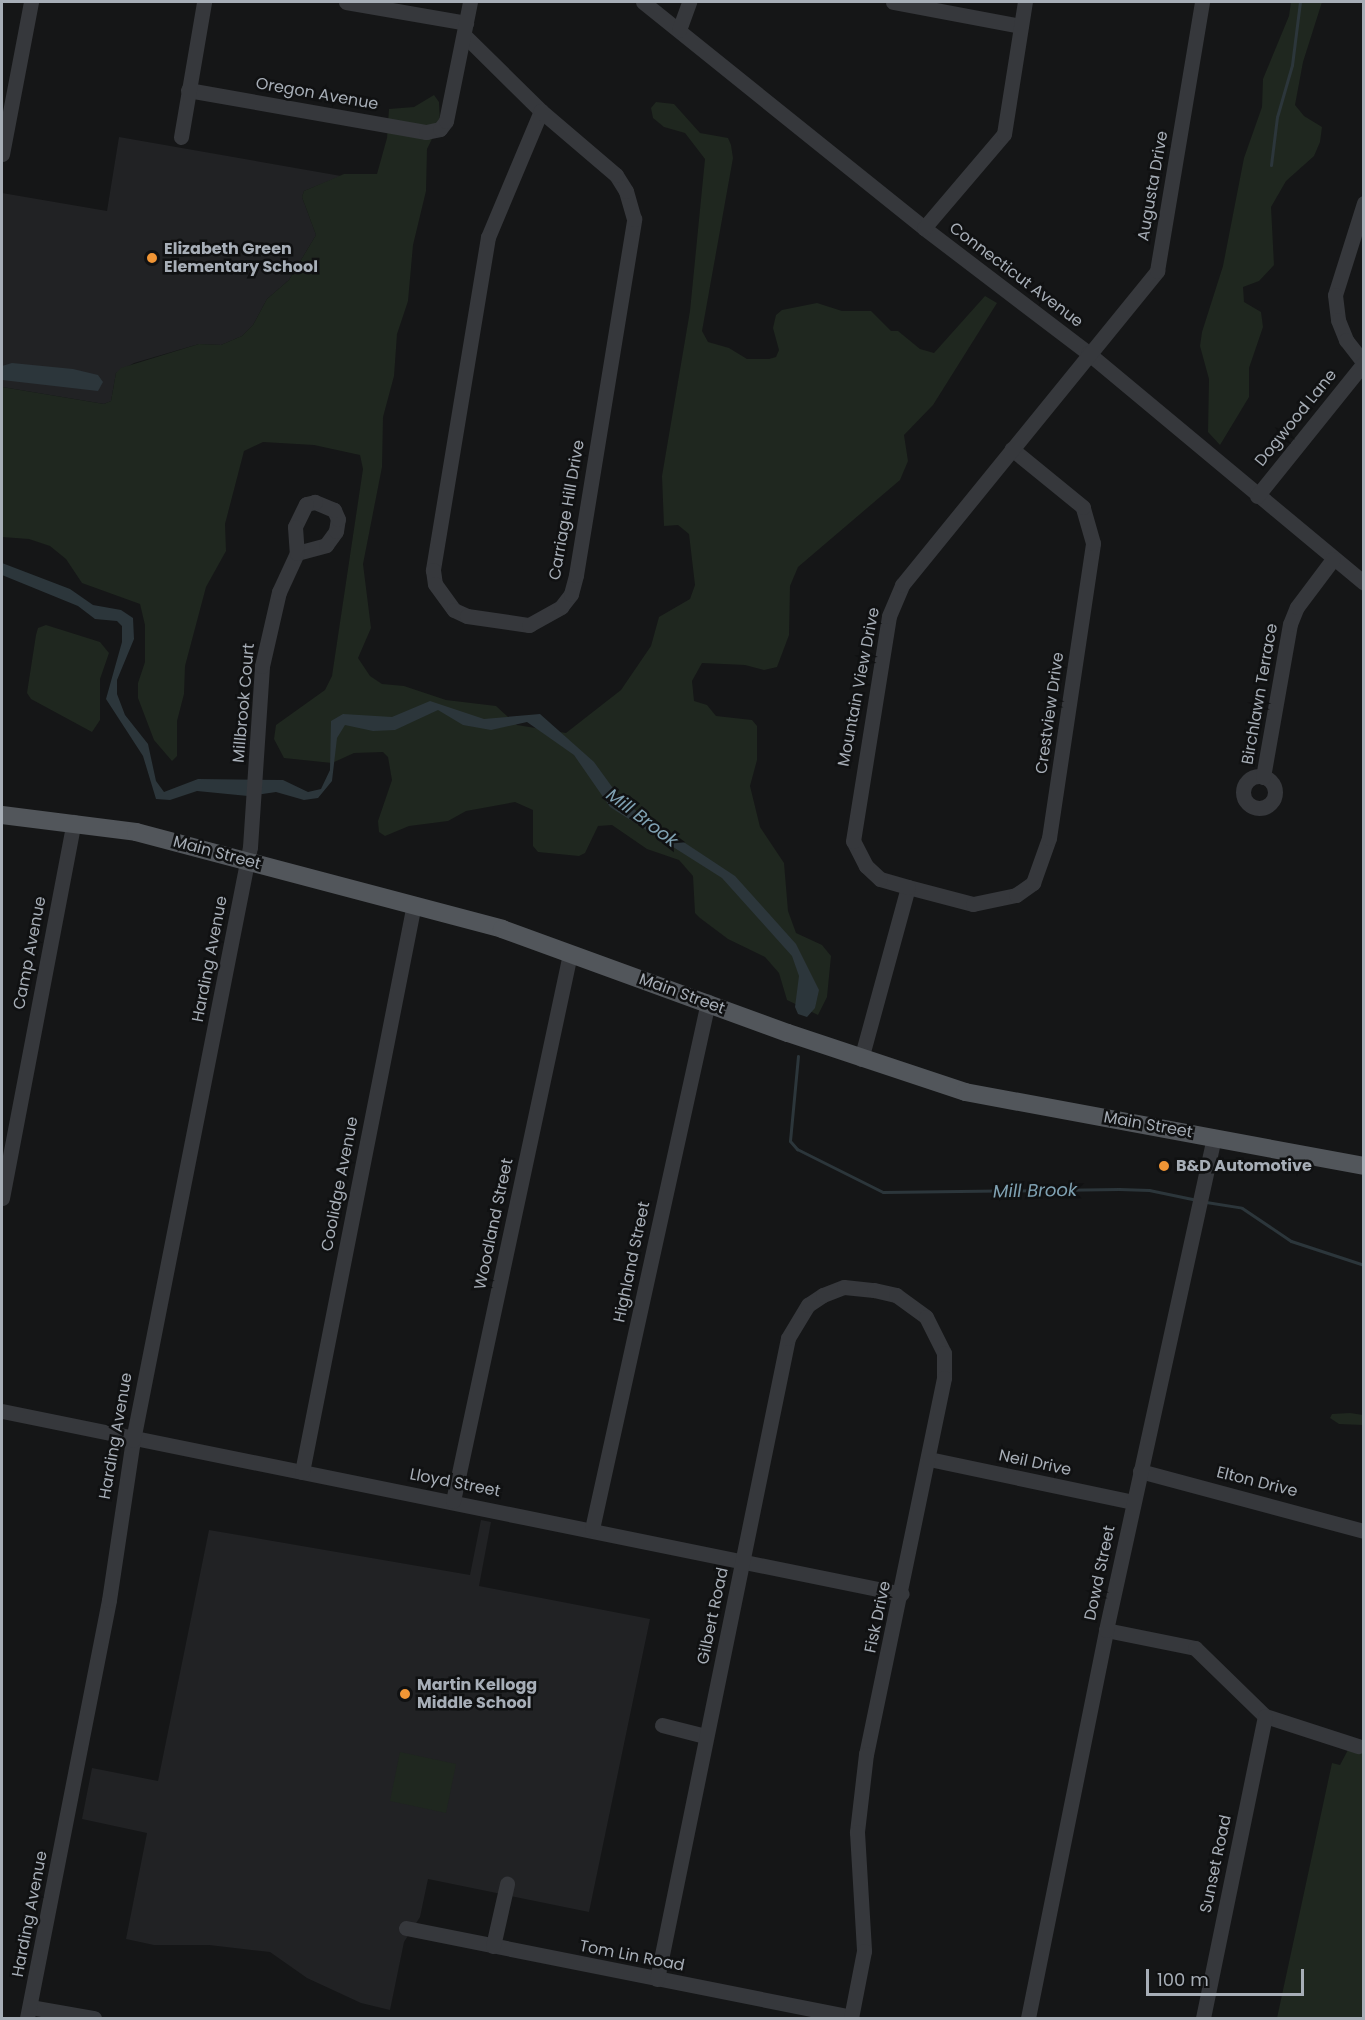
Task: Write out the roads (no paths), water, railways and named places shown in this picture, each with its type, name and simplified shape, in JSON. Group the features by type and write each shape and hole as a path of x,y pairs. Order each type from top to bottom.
{"main road":[{"name":"Main Street","path":"2,815 74,822 136,832 502,929 861,1059 965,1092 1364,1166"}],"street":[{"path":"2,154 31,2"},
{"path":"181,137 204,2"},
{"path":"346,2 465,30 470,2"},
{"name":"Connecticut Avenue","path":"643,2 924,228 1088,353 1364,583"},
{"path":"679,30 689,2"},
{"path":"893,2 1021,26"},
{"path":"924,228 1004,134 1025,2"},
{"name":"Augusta Drive","path":"1088,353 1157,271 1202,2"},
{"name":"Oregon Avenue","path":"188,90 426,132 440,129 446,121 465,30"},
{"name":"Carriage Hill Drive","path":"465,30 541,111 616,175 626,191 634,219 576,575 571,594 561,607 529,626 467,616 454,609 435,584 433,570 488,237 541,111"},
{"path":"1364,203 1335,295 1338,320 1346,340 1364,363"},
{"name":"Mountain View Drive","path":"908,887 880,879 866,866 853,841 889,616 902,585 1088,353"},
{"name":"Dogwood Lane","path":"1257,495 1364,363"},
{"name":"Crestview Drive","path":"908,887 973,904 1016,895 1033,883 1049,838 1093,543 1083,507 1012,449"},
{"name":"Millbrook Court","path":"247,861 254,800 262,666 279,591 297,553"},
{"name":"Birchlawn Terrace","path":"1263,777 1290,624 1297,607 1333,559"},
{"name":"Camp Avenue","path":"2,1198 74,822"},
{"name":"Harding Avenue","path":"29,2013 109,1600 133,1440 247,861"},
{"path":"861,1059 908,887"},
{"name":"Coolidge Avenue","path":"302,1472 414,904"},
{"name":"Woodland Street","path":"453,1501 570,954"},
{"name":"Highland Street","path":"592,1529 708,1002"},
{"name":"Dowd Street","path":"1028,2019 1106,1630 1214,1137"},
{"name":"Fisk Drive","path":"844,1287 896,1295 916,1306 937,1332 944,1353 944,1378 929,1460 860,1796 857,1832 864,1951 851,2018"},
{"name":"Gilbert Road","path":"657,1979 788,1338 808,1305 844,1287"},
{"name":"Lloyd Street","path":"2,1411 133,1440 453,1501 902,1594"},
{"name":"Neil Drive","path":"929,1460 1133,1502"},
{"name":"Elton Drive","path":"1140,1471 1364,1531"},
{"path":"1106,1630 1195,1648 1265,1716 1358,1746"},
{"name":"Sunset Road","path":"1203,2019 1265,1716"},
{"path":"662,1725 705,1736"},
{"path":"493,1946 507,1884"},
{"name":"Tom Lin Road","path":"406,1928 851,2018"},
{"path":"29,2013 94,2019"}],"water":[{"path":"12,363 73,369 98,375 103,382 98,391 2,380 2,366"},
{"path":"2,563 70,589 93,605 121,610 133,618 134,639 117,680 117,694 125,715 148,744 156,781 164,792 198,779 283,780 308,792 321,789 330,770 331,721 343,714 392,717 430,701 484,719 540,714 594,762 623,802 735,876 796,944 819,990 815,1008 807,1017 798,1014 795,1007 799,976 792,956 722,878 610,807 574,755 527,722 491,730 463,725 438,710 395,730 373,731 345,725 337,738 332,781 318,798 304,800 276,792 248,796 197,791 170,800 156,799 143,756 106,699 122,642 122,626 117,621 95,619 78,606 2,575"}],"waterway":[{"path":"1271,165 1277,117 1292,65 1300,2"},
{"name":"Mill Brook","path":"798,1056 790,1141 797,1149 883,1192 1119,1189 1149,1190 1197,1200"},
{"name":"Mill Brook","path":"1206,1202 1242,1208 1291,1241 1364,1265"}],"place":[{"name":"Elizabeth Green Elementary School","path":"152,258"},
{"name":"B&D Automotive","path":"1164,1166"},
{"name":"Martin Kellogg Middle School","path":"405,1694"}]}
